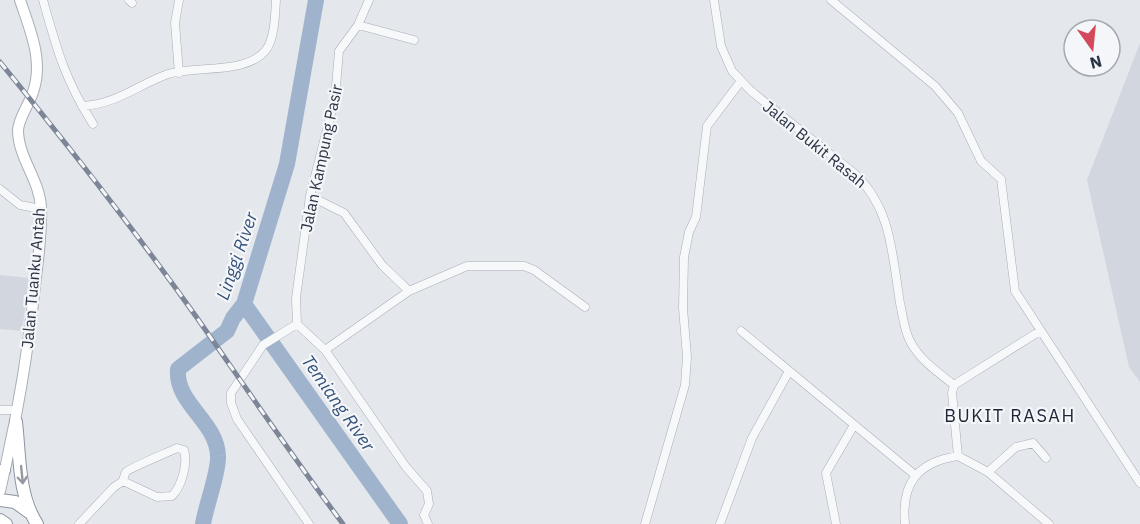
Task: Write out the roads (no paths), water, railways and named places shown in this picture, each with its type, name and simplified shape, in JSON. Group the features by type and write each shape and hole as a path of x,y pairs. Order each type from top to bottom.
{"highway":[{"path":"16,416 24,492 29,512"},
{"path":"0,501 15,501 29,512 38,524"},
{"path":"0,520 6,524"}],"main road":[{"name":"Jalan Tuanku Antah","path":"0,491 2,472 16,416 32,316 41,209 40,193 19,138 18,128 33,92 38,69 36,50 20,0"}],"street":[{"path":"43,0 63,69 93,124"},
{"path":"180,0 175,23 180,73"},
{"path":"82,106 103,105 170,74 226,67 259,56 267,49 276,0"},
{"name":"Jalan Kampung Pasir","path":"297,324 296,298 310,196 335,98 339,51 358,25 369,0"},
{"name":"Jalan Bukit Rasah","path":"714,0 721,46 732,71 741,81 870,188 879,202 887,225 904,326 910,343 925,361 954,385"},
{"path":"831,0 936,86 958,113 981,161 1001,179 1015,291 1140,483"},
{"path":"358,25 414,39"},
{"path":"645,524 685,385 687,357 683,308 684,257 689,232 696,217 707,126 741,81"},
{"path":"0,189 21,205 41,209"},
{"path":"310,196 344,213 382,265 409,291"},
{"path":"326,350 409,291 467,266 524,266 534,270 585,307"},
{"path":"309,524 237,419 231,403 231,393 262,345 297,324 326,350 406,467 427,491 429,504 424,515 428,524"},
{"path":"741,331 788,373 915,475"},
{"path":"958,456 952,393 954,385 1040,332"},
{"path":"720,524 752,438 788,373"},
{"path":"0,410 16,416"},
{"path":"837,524 827,486 826,472 854,425"},
{"path":"988,472 1022,444 1033,443 1046,458"},
{"path":"177,448 184,450 186,462 178,488 172,496 157,497 123,481 124,474 132,467 150,462 177,448"},
{"path":"905,524 903,507 906,493 915,475 934,462 958,456 988,472 1048,524"},
{"path":"79,524 114,486 123,481"}],"waterway":[{"name":"Linggi River","path":"203,524 218,456 211,433 183,392 178,369 227,331 233,318 244,304 287,164 316,0"},
{"name":"Temiang River","path":"244,304 400,524"}],"railway":[{"path":"0,62 148,250 343,524"}],"district":[{"name":"BUKIT RASAH","path":"1010,416"}]}
